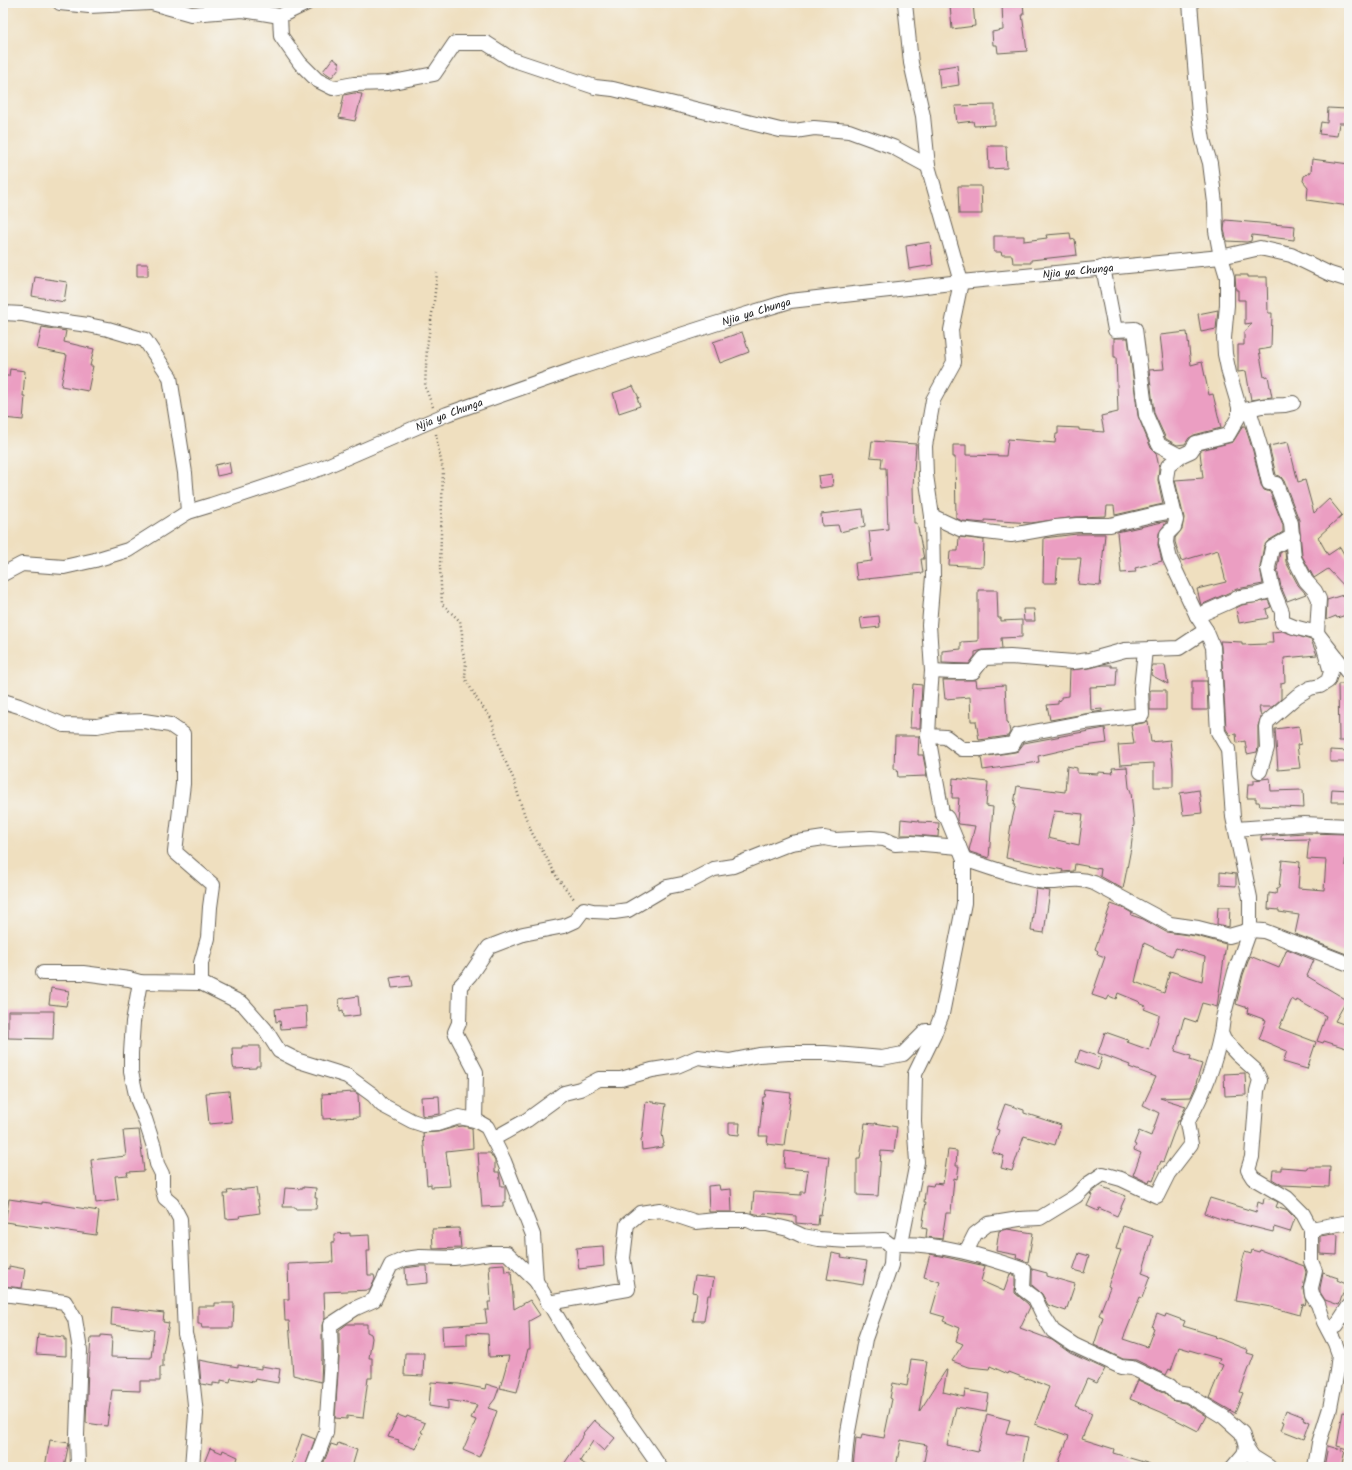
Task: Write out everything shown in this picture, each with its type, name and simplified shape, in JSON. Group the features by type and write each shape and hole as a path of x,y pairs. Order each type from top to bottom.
{"street":[{"path":"60,3 89,6 151,3 191,14 243,10 280,16 307,3"},
{"path":"844,1467 847,1437 865,1339 897,1245 917,1162 914,1121 915,1074 942,1014 964,903 962,853 947,818 942,813 928,736 932,671 930,624 933,576 932,516 926,475 925,446 933,400 954,362 951,330 960,282 928,166 923,116 911,63 905,3"},
{"path":"1190,3 1197,96 1204,140 1210,162 1215,203 1216,231 1227,277 1227,305 1224,338 1225,354 1229,373 1242,409 1251,416 1269,483 1276,484 1291,523 1294,558 1306,581 1318,599 1317,633 1323,644 1331,672 1328,681 1320,686 1310,688 1297,696 1268,722 1266,727 1267,748 1260,771"},
{"path":"280,16 281,36 300,62 317,80 333,88 354,84 388,83 434,74 455,43 486,43 511,59 594,87 613,89 780,130 795,131 814,128 849,131 893,147 928,166"},
{"name":"Njia ya Chunga","path":"3,574 22,564 64,567 128,550 188,512 322,468 435,419 575,369 790,301 1103,267 1221,257 1260,248 1291,255 1330,274 1349,280"},
{"path":"1103,267 1115,330 1135,329 1146,415 1159,445 1180,456"},
{"path":"3,313 22,314 88,325 108,329 145,340 170,377 185,473 188,512"},
{"path":"1242,409 1293,403"},
{"path":"966,1252 975,1234 988,1224 1018,1219 1040,1218 1076,1196 1088,1184 1103,1174 1121,1179 1157,1196 1168,1174 1191,1144 1187,1123 1199,1102 1212,1071 1223,1018 1250,930 1250,898 1233,817 1228,749 1218,732 1213,647 1170,559 1166,543 1167,534 1174,527 1176,520 1166,478 1168,466 1180,456 1191,451 1196,443 1228,435 1242,409"},
{"path":"932,516 960,529 1011,535 1056,527 1077,525 1110,525 1174,511"},
{"path":"1293,536 1272,548 1268,568 1273,590 1282,612 1282,622 1317,633 1349,674"},
{"path":"1197,616 1240,597 1256,596 1273,590"},
{"path":"932,671 973,672 984,658 1024,657 1072,662 1089,660 1125,650 1179,648 1206,630"},
{"path":"928,736 946,737 962,749 980,749 1013,744 1018,735 1085,722 1142,715 1141,688 1145,650"},
{"path":"3,701 64,725 97,726 118,722 144,721 170,725 183,734 183,784 175,852 214,885 210,907 208,938 201,962 202,983"},
{"path":"1236,828 1304,824 1349,826"},
{"path":"475,1120 476,1072 456,1032 459,1023 460,986 470,975 490,947 523,934 564,926 576,921 584,909 614,912 628,910 667,887 687,883 714,869 733,866 791,843 824,838 835,840 871,838 884,839 895,844 912,843 962,853 1017,876 1045,882 1084,879 1170,924 1198,928 1229,936 1250,930 1264,931 1349,964"},
{"path":"43,973 82,973 129,979 140,982 202,983 243,1004 265,1029 279,1051 299,1061 347,1076 373,1095 382,1105 412,1121 424,1125 437,1124 459,1117 475,1120 488,1127 504,1161 533,1235 536,1282"},
{"path":"140,982 133,1022 131,1053 132,1072 136,1099 145,1119 154,1147 157,1164 162,1174 162,1187 166,1198 172,1204 180,1219 185,1334 189,1349 196,1414 192,1467"},
{"path":"493,1139 527,1120 564,1093 580,1089 599,1079 621,1079 652,1070 676,1066 698,1057 729,1061 759,1055 825,1053 882,1058 903,1054 926,1031 935,1031"},
{"path":"1221,1033 1224,1040 1232,1050 1255,1070 1260,1080 1257,1091 1252,1157 1248,1170 1253,1178 1288,1198 1303,1214 1311,1230 1311,1261 1315,1271 1311,1288 1312,1295 1318,1304 1324,1322 1339,1354 1337,1372 1328,1414 1319,1443 1315,1467"},
{"path":"548,1303 628,1289 623,1258 627,1224 640,1212 660,1210 696,1222 716,1220 748,1220 757,1224 767,1224 788,1229 803,1236 819,1239 848,1241 884,1240 897,1245 917,1244 954,1249 1024,1270 1023,1289 1035,1298 1043,1315 1053,1330 1074,1344 1121,1367 1132,1368 1139,1371 1170,1386 1176,1393 1188,1395 1199,1401 1224,1417 1242,1433 1246,1447 1253,1457 1269,1467"},
{"path":"1311,1230 1349,1222"},
{"path":"313,1467 326,1433 332,1357 330,1325 356,1308 374,1300 391,1266 405,1259 420,1257 454,1258 491,1253 507,1253 536,1282 572,1342 660,1467"},
{"path":"3,1294 64,1302 75,1318 80,1350 77,1435 78,1467"},
{"path":"1328,1329 1336,1326 1349,1306"},
{"path":"1233,1467 1244,1454 1246,1447"}],"path":[{"path":"437,273 434,301 426,346 425,387 435,411 437,442 443,470 440,567 442,604 460,621 462,649 466,662 465,678 478,702 491,718 502,754 514,780 522,808 532,833 558,879 584,909"}],"building":[{"path":"973,3 975,26 952,29 950,5"},
{"path":"1002,3 1023,3 1024,14 1022,14 1027,51 998,53 997,45 993,45 992,32 1003,30"},
{"path":"333,58 339,63 339,68 332,77 323,71"},
{"path":"957,65 959,85 940,88 938,68"},
{"path":"354,93 362,94 355,121 339,118 344,95"},
{"path":"995,105 995,125 974,126 973,121 957,123 955,106"},
{"path":"1328,108 1347,109 1346,123 1339,123 1337,136 1319,134 1321,122 1327,123"},
{"path":"988,146 1006,146 1007,168 989,169"},
{"path":"1312,159 1349,164 1349,206 1307,200 1308,187 1303,181 1304,176 1311,172"},
{"path":"958,186 981,186 982,214 959,214"},
{"path":"1225,220 1295,226 1294,240 1252,235 1251,241 1247,242 1227,241 1224,230"},
{"path":"1070,233 1071,240 1075,239 1077,255 1031,260 1031,263 1013,263 1012,255 1002,255 1001,252 994,252 994,236 1024,236 1024,241 1047,238 1046,235"},
{"path":"930,242 933,265 909,269 906,246"},
{"path":"137,264 148,264 148,276 137,276"},
{"path":"1235,275 1267,277 1268,313 1272,313 1271,348 1259,350 1264,377 1268,376 1272,397 1251,400 1246,371 1238,372 1238,345 1244,345 1244,333 1252,323 1245,324 1245,300 1238,300"},
{"path":"35,277 67,282 64,302 32,296"},
{"path":"1218,310 1216,329 1201,332 1198,314"},
{"path":"42,327 66,331 64,342 94,349 90,366 93,366 88,391 61,386 67,355 37,349"},
{"path":"742,332 749,352 720,363 713,342"},
{"path":"1187,332 1191,365 1202,362 1209,395 1213,394 1221,428 1194,435 1189,438 1185,444 1177,445 1166,439 1154,413 1149,370 1164,369 1160,335"},
{"path":"1114,338 1128,338 1138,416 1151,448 1156,453 1159,467 1158,480 1163,504 1115,515 1114,506 1107,506 1106,516 1076,517 1031,523 985,520 985,523 962,521 956,518 955,457 953,457 953,445 966,445 966,455 1006,456 1008,439 1055,443 1056,434 1058,434 1058,427 1079,428 1079,430 1104,432 1101,416 1118,412"},
{"path":"10,369 25,371 23,420 3,418 5,376 9,376"},
{"path":"633,386 639,398 637,398 640,406 619,413 613,393"},
{"path":"1243,426 1245,426 1253,451 1261,485 1264,490 1270,492 1283,525 1283,532 1268,541 1264,546 1260,567 1263,584 1237,589 1201,605 1197,589 1226,582 1218,550 1181,561 1175,538 1182,529 1184,518 1175,480 1203,478 1201,450 1233,442"},
{"path":"872,441 916,444 913,486 914,523 917,523 924,559 921,559 923,573 857,580 855,563 872,561 869,531 888,529 886,468 881,468 882,458 870,457"},
{"path":"1288,442 1298,482 1305,480 1314,513 1329,499 1342,515 1318,537 1328,555 1340,547 1349,563 1349,591 1328,569 1314,578 1302,556 1299,520 1284,481 1281,477 1276,475 1269,446"},
{"path":"229,462 231,473 217,476 215,465"},
{"path":"832,474 833,486 820,488 818,476"},
{"path":"863,509 865,526 840,532 838,525 822,526 821,514"},
{"path":"1167,521 1159,533 1158,545 1162,561 1135,568 1136,572 1121,573 1117,532"},
{"path":"1077,534 1105,534 1100,586 1078,584 1081,558 1058,558 1056,583 1043,583 1044,538"},
{"path":"959,537 984,540 983,567 949,565 950,551 958,551"},
{"path":"1285,550 1286,562 1298,585 1306,594 1287,601 1281,587 1277,568 1280,553"},
{"path":"978,590 997,590 998,618 1001,618 1001,621 1022,620 1022,637 1001,638 1002,649 975,652 975,656 969,664 942,663 942,651 961,649 961,642 978,641"},
{"path":"1349,593 1349,614 1337,618 1336,616 1326,620 1327,600"},
{"path":"1268,600 1271,607 1266,609 1268,618 1239,623 1236,608 1242,605"},
{"path":"1023,609 1034,609 1035,621 1024,621"},
{"path":"879,616 880,627 862,629 860,618"},
{"path":"1282,631 1311,640 1317,655 1284,658 1285,682 1281,683 1281,699 1272,707 1259,707 1261,717 1258,726 1257,752 1247,754 1245,741 1237,743 1236,734 1230,735 1226,729 1220,641 1242,642 1242,645 1273,643 1272,632"},
{"path":"1102,665 1117,667 1116,686 1090,687 1091,710 1102,709 1102,711 1050,720 1047,705 1058,704 1061,697 1069,696 1070,670"},
{"path":"1152,665 1165,665 1168,684 1151,675"},
{"path":"943,680 976,680 977,687 1005,685 1007,722 1010,732 1008,736 979,740 976,721 971,721 970,697 945,699"},
{"path":"1192,681 1207,681 1208,710 1192,710"},
{"path":"913,684 922,685 920,728 910,728"},
{"path":"1338,684 1349,684 1349,741 1339,741"},
{"path":"1150,690 1166,690 1166,710 1150,710"},
{"path":"1148,721 1151,742 1170,740 1173,768 1173,787 1154,787 1154,763 1120,765 1118,745 1134,744 1131,725"},
{"path":"1299,726 1301,744 1297,745 1300,768 1278,770 1275,729"},
{"path":"1105,728 1107,743 1077,747 1038,756 1039,762 983,770 981,757 1015,752 1018,751 1024,743"},
{"path":"895,736 919,736 918,755 923,755 927,776 898,777 897,769 894,769"},
{"path":"1330,750 1349,751 1349,762 1330,762"},
{"path":"1067,766 1077,768 1077,773 1098,774 1098,772 1113,773 1112,768 1127,767 1134,824 1123,889 1100,876 1101,869 1075,864 1074,871 1062,872 1063,870 1006,858 1011,824 1016,804 1014,804 1017,786 1065,792","holes":["1054,811 1083,814 1079,845 1048,838"]},
{"path":"953,778 988,782 986,806 993,807 989,858 970,852 969,850 975,826 959,824 957,820 959,798 952,798"},
{"path":"1270,778 1271,791 1303,790 1304,808 1260,806 1259,802 1256,802 1256,798 1247,798 1248,784 1254,784 1254,780"},
{"path":"1332,789 1349,790 1349,802 1331,802"},
{"path":"1199,790 1202,813 1183,815 1180,793"},
{"path":"901,819 939,823 938,837 900,835"},
{"path":"1304,833 1348,834 1345,865 1349,866 1349,955 1295,934 1299,915 1268,909 1269,893 1276,894 1277,888 1279,888 1282,860 1300,862 1298,888 1324,890 1326,860 1307,859 1309,839 1261,840 1261,836"},
{"path":"1220,872 1236,874 1236,886 1220,885"},
{"path":"1036,889 1050,891 1044,933 1031,931"},
{"path":"1111,904 1125,909 1132,913 1131,915 1143,919 1166,932 1196,936 1226,944 1217,1007 1202,1003 1196,1022 1184,1018 1175,1051 1191,1056 1190,1060 1202,1064 1197,1083 1191,1097 1160,1098 1186,1106 1178,1121 1163,1162 1161,1161 1153,1181 1150,1180 1149,1183 1133,1175 1141,1153 1134,1150 1136,1145 1134,1144 1139,1131 1151,1136 1159,1113 1143,1105 1156,1077 1098,1053 1105,1032 1128,1040 1127,1042 1149,1050 1159,1015 1144,1009 1146,1006 1139,1003 1140,1002 1118,993 1116,999 1109,996 1107,1000 1092,995 1105,957 1097,954 1098,951 1095,949","holes":["1144,943 1172,956 1176,948 1205,957 1202,981 1170,971 1164,993 1135,982"]},
{"path":"1218,907 1230,907 1229,927 1217,924"},
{"path":"1287,949 1314,960 1307,976 1347,1000 1335,1021 1349,1026 1349,1049 1324,1041 1323,1043 1317,1041 1326,1016 1297,1000 1296,1002 1292,999 1279,1028 1316,1042 1307,1069 1283,1062 1287,1051 1259,1039 1266,1020 1247,1013 1248,1008 1236,1004 1243,975 1250,956 1279,968"},
{"path":"410,975 412,986 392,988 390,978"},
{"path":"51,988 69,991 66,1006 49,1004"},
{"path":"358,996 360,1015 344,1017 343,1010 340,1011 339,999"},
{"path":"306,1006 307,1027 281,1029 280,1021 276,1022 275,1009"},
{"path":"8,1011 54,1011 53,1039 8,1038"},
{"path":"242,1046 260,1046 260,1066 256,1066 256,1068 234,1069 232,1048 242,1048"},
{"path":"1080,1050 1102,1058 1098,1070 1076,1062"},
{"path":"1245,1073 1246,1095 1225,1096 1224,1074"},
{"path":"766,1090 791,1093 784,1146 767,1144 768,1136 759,1136 763,1097 765,1097"},
{"path":"229,1091 232,1122 209,1124 206,1093"},
{"path":"354,1092 358,1094 359,1117 323,1119 322,1094"},
{"path":"439,1096 440,1114 422,1115 421,1097"},
{"path":"646,1101 666,1104 662,1134 664,1144 663,1147 642,1150 641,1139"},
{"path":"1005,1104 1024,1110 1024,1113 1061,1125 1055,1145 1024,1136 1012,1171 1001,1168 1004,1156 992,1152 999,1130 996,1129"},
{"path":"729,1123 740,1123 739,1135 729,1134"},
{"path":"865,1123 875,1123 897,1127 894,1152 881,1151 878,1196 857,1195 857,1159 860,1159"},
{"path":"463,1126 472,1128 473,1148 446,1151 450,1186 431,1187 431,1184 427,1185 423,1133 438,1132"},
{"path":"139,1130 144,1171 127,1172 128,1175 115,1176 118,1200 96,1203 91,1160 126,1156 123,1131"},
{"path":"948,1150 957,1151 956,1166 959,1166 957,1179 954,1178 951,1213 946,1213 942,1239 926,1237 927,1229 922,1228 926,1202 924,1202 926,1185 933,1186 934,1183 943,1184"},
{"path":"785,1151 829,1157 824,1201 821,1215 819,1214 818,1225 796,1223 796,1216 764,1213 763,1215 752,1213 754,1192 801,1195 801,1192 805,1192 808,1170 784,1168"},
{"path":"478,1153 490,1153 495,1161 495,1172 499,1172 501,1186 505,1186 505,1202 503,1202 503,1206 482,1207"},
{"path":"1281,1167 1307,1169 1307,1167 1330,1167 1329,1187 1282,1185 1272,1179 1273,1170 1281,1170"},
{"path":"719,1185 720,1190 731,1189 732,1212 709,1212 708,1186"},
{"path":"1100,1186 1126,1196 1117,1216 1099,1208 1098,1211 1087,1206 1092,1195 1090,1194"},
{"path":"303,1187 316,1188 316,1209 295,1209 295,1207 283,1207 285,1188 303,1189"},
{"path":"256,1188 260,1213 239,1216 240,1218 226,1219 224,1194 228,1194 227,1191"},
{"path":"1210,1198 1256,1212 1258,1202 1263,1204 1264,1198 1270,1198 1278,1202 1276,1207 1288,1211 1295,1218 1290,1232 1274,1227 1273,1232 1221,1219 1204,1213"},
{"path":"9,1199 42,1204 42,1202 99,1211 96,1235 5,1222"},
{"path":"1123,1226 1153,1236 1142,1273 1150,1276 1142,1298 1140,1297 1123,1339 1147,1347 1157,1314 1165,1317 1166,1314 1185,1321 1183,1326 1216,1336 1215,1337 1248,1350 1247,1353 1254,1355 1240,1392 1243,1393 1235,1413 1209,1398 1223,1365 1218,1363 1220,1359 1179,1347 1171,1370 1169,1369 1166,1375 1136,1360 1123,1359 1094,1345 1103,1317 1099,1315 1110,1287 1108,1286 1121,1250 1116,1249"},
{"path":"459,1228 461,1248 433,1249 432,1229"},
{"path":"1007,1229 1033,1233 1028,1262 1016,1258 1017,1255 996,1251 999,1231"},
{"path":"350,1233 350,1236 369,1235 370,1251 367,1251 368,1275 374,1275 375,1279 370,1290 324,1292 325,1318 322,1325 321,1382 293,1375 289,1321 285,1321 284,1299 289,1299 288,1264 333,1262 332,1242 334,1242 334,1234"},
{"path":"1333,1234 1338,1235 1337,1255 1320,1254 1320,1236"},
{"path":"603,1246 604,1266 579,1269 576,1248"},
{"path":"1252,1250 1259,1252 1260,1250 1304,1266 1306,1272 1303,1289 1306,1302 1305,1305 1303,1304 1300,1315 1271,1307 1236,1301 1241,1266 1245,1252 1251,1254"},
{"path":"832,1253 842,1255 841,1257 867,1261 863,1285 827,1279"},
{"path":"1079,1253 1089,1256 1084,1273 1073,1270"},
{"path":"930,1254 985,1266 981,1281 1004,1291 1010,1274 1015,1276 1015,1293 1030,1307 1020,1328 1052,1340 1070,1353 1105,1369 1097,1383 1087,1379 1075,1406 1092,1413 1082,1439 1114,1449 1113,1453 1150,1464 1149,1467 1057,1467 1069,1436 1035,1424 1049,1387 1009,1372 1008,1374 990,1366 989,1369 968,1367 952,1361 963,1344 956,1341 960,1328 943,1321 945,1317 931,1313 940,1282 924,1277"},
{"path":"504,1264 505,1272 511,1271 514,1309 530,1300 540,1315 529,1321 530,1349 528,1349 517,1392 500,1388 509,1356 489,1357 488,1334 467,1333 467,1346 443,1347 442,1326 487,1323 485,1310 489,1310 488,1302 491,1302 489,1265"},
{"path":"9,1266 25,1269 22,1288 3,1286 3,1268 9,1269"},
{"path":"427,1266 428,1283 406,1285 405,1268"},
{"path":"1032,1269 1047,1273 1047,1276 1075,1284 1066,1311 1048,1305 1042,1294 1032,1285"},
{"path":"1323,1273 1338,1278 1337,1280 1346,1284 1339,1305 1325,1300 1320,1292"},
{"path":"695,1276 714,1278 711,1295 708,1295 704,1321 693,1321 697,1293 692,1292"},
{"path":"215,1303 234,1303 233,1328 202,1328 201,1324 198,1324 198,1306 215,1306"},
{"path":"112,1307 164,1313 163,1322 169,1323 163,1353 163,1367 160,1367 160,1381 140,1381 140,1391 112,1390 107,1426 86,1423 88,1367 91,1337 101,1337 101,1335 112,1336 111,1357 151,1358 154,1330 111,1325"},
{"path":"347,1324 367,1324 367,1332 371,1334 372,1338 369,1358 372,1358 372,1378 368,1378 363,1418 347,1416 347,1419 335,1418 339,1358 339,1330"},
{"path":"38,1334 64,1337 64,1340 66,1340 66,1356 36,1354"},
{"path":"405,1353 424,1353 423,1376 404,1375"},
{"path":"911,1359 927,1361 919,1412 946,1370 943,1392 964,1397 965,1390 989,1394 986,1412 956,1407 947,1445 978,1452 987,1414 1010,1420 1006,1433 1028,1437 1022,1467 923,1467 927,1445 901,1440 896,1467 853,1467 856,1438 861,1439 862,1434 884,1438 892,1399 890,1398 893,1383 907,1386"},
{"path":"199,1360 238,1367 238,1365 261,1369 261,1366 280,1369 278,1383 255,1379 254,1382 231,1378 230,1382 221,1380 221,1384 213,1383 213,1386 201,1384"},
{"path":"1138,1380 1165,1393 1174,1401 1185,1403 1206,1416 1198,1431 1161,1412 1130,1399"},
{"path":"431,1382 459,1384 485,1389 486,1384 499,1388 495,1399 488,1408 497,1411 479,1457 463,1450 476,1420 471,1418 477,1405 448,1400 448,1409 429,1406"},
{"path":"1286,1410 1304,1417 1303,1419 1310,1422 1304,1439 1281,1430 1284,1422 1282,1421"},
{"path":"1343,1412 1349,1413 1349,1449 1337,1446"},
{"path":"398,1415 406,1418 407,1416 425,1423 421,1432 423,1433 416,1449 398,1442 399,1440 388,1437"},
{"path":"594,1420 615,1438 604,1451 593,1441 580,1461 589,1467 562,1467 584,1434 583,1433"},
{"path":"302,1434 315,1439 305,1467 291,1467"},
{"path":"50,1440 69,1443 64,1467 45,1467"},
{"path":"338,1443 357,1450 352,1467 322,1467 331,1444 337,1446"},
{"path":"1328,1446 1345,1451 1341,1467 1324,1467"},
{"path":"210,1448 222,1453 223,1450 238,1457 235,1467 216,1467 204,1463"}]}
